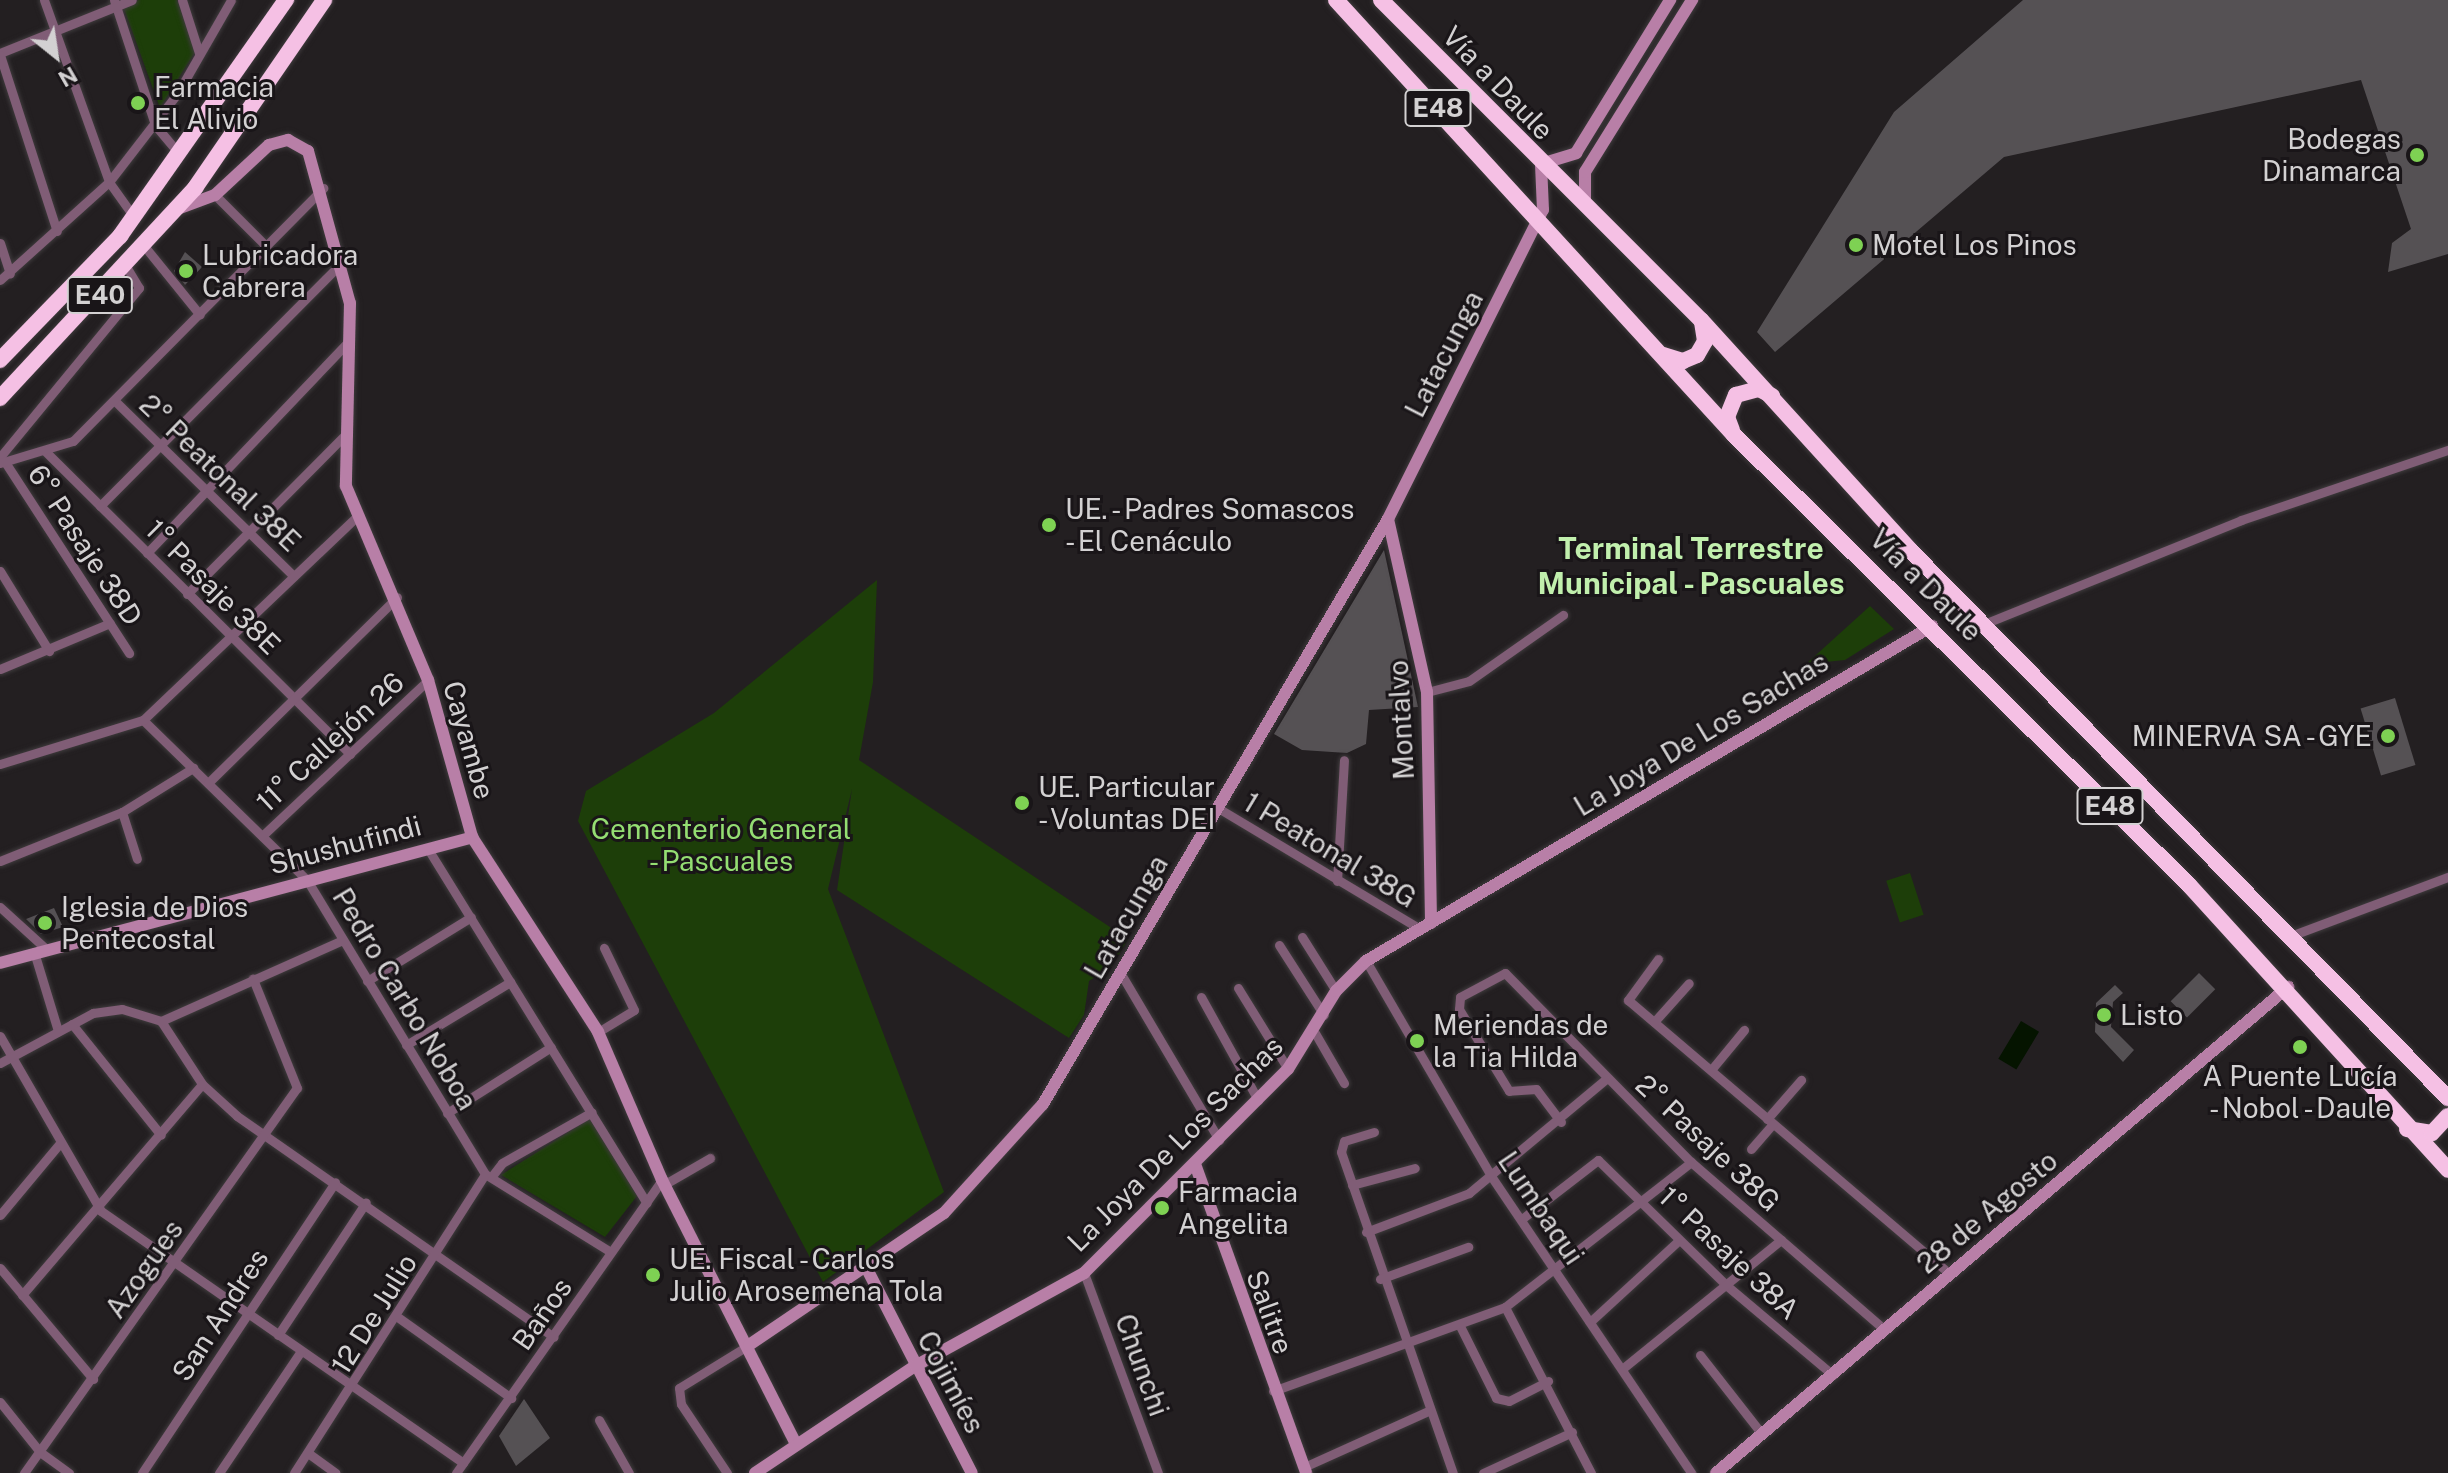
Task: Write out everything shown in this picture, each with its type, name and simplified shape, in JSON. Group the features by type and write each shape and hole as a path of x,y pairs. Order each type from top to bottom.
{"highway":[{"name":"E40","path":"0,360 134,217 286,0"},
{"name":"E40","path":"0,398 127,268 177,209 324,0"},
{"name":"Vía a Daule","path":"1336,0 1540,216 1734,435 1932,626 2288,987 2406,1129 2448,1170"},
{"name":"Vía a Daule","path":"1381,0 1586,213 1701,320 1984,624 2446,1098"},
{"path":"1662,355 1676,361 1697,355 1705,341 1701,320"},
{"path":"1734,435 1727,417 1736,395 1759,389 1780,402"},
{"path":"2406,1129 2432,1133 2448,1116"}],"street":[{"path":"44,0 109,182 134,217"},
{"path":"57,231 0,54 115,3 132,0"},
{"path":"182,0 199,53"},
{"path":"0,280 109,182 155,125 231,0"},
{"path":"1541,164 1576,153 1670,0"},
{"path":"1586,213 1585,172 1692,0"},
{"path":"115,3 155,125 180,155"},
{"name":"Cayambe","path":"177,209 215,195 269,145 288,140 308,151 323,188 343,260 352,338 346,486 355,518 397,597 428,680 472,837 598,1032 663,1182 749,1345 795,1442"},
{"name":"Latacunga","path":"727,1473 678,1397 679,1388 867,1269 944,1213 1009,1149 1121,974 1388,519 1540,216 1547,190 1541,164"},
{"path":"2,461 73,441 323,188"},
{"path":"215,195 266,246"},
{"path":"0,243 10,273"},
{"path":"145,247 200,315"},
{"path":"100,506 343,260"},
{"path":"2,461 139,288 127,268"},
{"path":"147,553 352,338"},
{"name":"2° Peatonal 38E","path":"115,401 294,576"},
{"path":"187,594 346,434"},
{"path":"1984,624 2241,520 2448,450"},
{"name":"1° Pasaje 38E","path":"45,451 350,754"},
{"name":"6° Pasaje 38D","path":"2,461 129,653"},
{"path":"0,764 143,720 355,518"},
{"name":"Montalvo","path":"1388,519 1427,692 1426,926"},
{"path":"0,571 49,651"},
{"path":"208,783 397,597"},
{"path":"1427,692 1469,681 1563,615"},
{"path":"0,669 110,623"},
{"name":"La Joya De Los Sachas","path":"755,1473 795,1442 915,1366 1084,1273 1288,1069 1315,1033 1336,991 1366,961 1932,626"},
{"name":"11° Callejón 26","path":"262,836 428,680"},
{"name":"Pedro Carbo Noboa","path":"143,720 307,880 447,1113 489,1175 611,1252"},
{"path":"1337,881 1344,760"},
{"path":"0,861 122,812 193,768"},
{"name":"1 Peatonal 38G","path":"1218,808 1337,881 1426,926"},
{"path":"122,812 137,859"},
{"name":"Shushufindi","path":"0,963 39,950 472,837"},
{"path":"428,849 647,1203"},
{"path":"2288,937 2448,877"},
{"path":"0,907 39,950 58,1031"},
{"path":"367,981 471,917"},
{"path":"1302,937 1336,991"},
{"path":"161,1021 343,940"},
{"path":"1279,945 1324,1015"},
{"path":"598,1032 634,1010 604,948"},
{"path":"1658,959 1627,996 1950,1274"},
{"name":"Lumbaqui","path":"1366,961 1491,1176 1523,1218 1691,1473"},
{"name":"2° Pasaje 38G","path":"1561,1122 1536,1089 1509,1091 1459,1009 1460,997 1505,973 1691,1162 1885,1330"},
{"path":"1121,974 1219,1140"},
{"name":"Azogues","path":"24,1473 174,1266 297,1088 253,979"},
{"path":"406,1045 510,982"},
{"path":"1654,1022 1689,983"},
{"name":"28 de Agosto","path":"1716,1473 2288,987"},
{"path":"1238,988 1288,1069"},
{"path":"1201,997 1258,1100"},
{"path":"0,1063 72,1024 122,1009 161,1021 202,1084 264,1135 440,1251 554,1337"},
{"path":"72,1024 161,1135"},
{"path":"1711,1070 1744,1030"},
{"path":"1315,1033 1344,1083"},
{"path":"0,1036 101,1211 174,1266 463,1463"},
{"path":"447,1113 551,1047"},
{"path":"1366,1232 1419,1215 1491,1176 1561,1122 1606,1079"},
{"path":"1751,1149 1801,1080"},
{"path":"22,1295 101,1211 202,1084"},
{"path":"489,1175 502,1163 592,1112"},
{"path":"1374,1132 1341,1147 1380,1279 1453,1473"},
{"path":"0,1215 60,1143"},
{"path":"663,1182 710,1158"},
{"name":"1° Pasaje 38A","path":"1523,1218 1598,1160 1726,1285 1833,1375"},
{"path":"1273,1391 1405,1349 1505,1307 1557,1273 1643,1205 1691,1162"},
{"name":"Salitre","path":"1195,1164 1273,1391 1305,1470"},
{"path":"1352,1185 1415,1168"},
{"name":"12 De Julio","path":"294,1473 355,1387 489,1175"},
{"name":"San Andres","path":"142,1473 335,1182"},
{"name":"Baños","path":"456,1473 663,1182"},
{"path":"278,1335 366,1202"},
{"path":"1622,1369 1781,1240"},
{"path":"1590,1322 1678,1241"},
{"path":"1380,1279 1468,1247"},
{"path":"0,1268 93,1379"},
{"name":"Cojimíes","path":"867,1269 972,1473"},
{"name":"Chunchi","path":"1084,1273 1158,1473"},
{"path":"1505,1307 1548,1381 1591,1473"},
{"path":"399,1318 511,1398"},
{"path":"1460,1326 1496,1398 1509,1401 1548,1381"},
{"path":"219,1473 301,1351"},
{"path":"1700,1355 1762,1434"},
{"path":"0,1402 40,1452 69,1473"},
{"path":"1305,1470 1428,1411"},
{"path":"599,1420 629,1473"},
{"path":"1483,1473 1572,1432"},
{"path":"308,1453 336,1473"}],"green space":[{"path":"139,0 177,0 195,52 160,108 123,6"},
{"name":"Cementerio General - Pascuales","path":"877,580 873,682 859,760 1128,939 1112,966 1089,981 1084,1015 1069,1038 837,890 852,789 828,889 944,1192 823,1282 578,821 586,791 714,713"},
{"path":"1870,606 1894,629 1845,660 1806,664"},
{"path":"1910,873 1924,915 1900,923 1886,881"},
{"path":"591,1118 637,1196 605,1237 501,1175"}],"shaded area":[{"path":"2021,1021 2039,1032 2016,1070 1998,1059"}],"building":[{"name":"Motel Los Pinos","path":"2023,0 2448,0 2448,254 2388,272 2392,243 2411,229 2361,80 2004,157 1775,352 1757,332 1894,112"},
{"name":"Lubricadora Cabrera","path":"185,252 202,267 185,285 174,271"},
{"path":"1384,550 1418,707 1369,710 1366,744 1347,753 1302,750 1274,734"},
{"name":"MINERVA SA - GYE","path":"2395,698 2415,765 2381,775 2361,709"},
{"name":"Iglesia de Dios Pentecostal","path":"54,908 63,927 41,934 26,919"},
{"path":"2199,973 2215,989 2187,1018 2171,1001"},
{"name":"Listo","path":"2115,985 2123,993 2113,1002 2111,1027 2134,1050 2123,1062 2095,1032 2096,1003"},
{"path":"524,1399 550,1438 516,1466 499,1436"}],"place":[{"name":"Farmacia El Alivio","path":"138,103"},
{"name":"Bodegas Dinamarca","path":"2417,155"},
{"name":"Motel Los Pinos","path":"1856,245"},
{"name":"Lubricadora Cabrera","path":"186,271"},
{"name":"UE. - Padres Somascos - El Cenáculo","path":"1049,525"},
{"name":"MINERVA SA - GYE","path":"2388,736"},
{"name":"UE. Particular - Voluntas DEI","path":"1022,803"},
{"name":"Iglesia de Dios Pentecostal","path":"45,923"},
{"name":"Listo","path":"2104,1015"},
{"name":"Meriendas de la Tia Hilda","path":"1417,1041"},
{"name":"A Puente Lucía - Nobol - Daule","path":"2300,1047"},
{"name":"Farmacia Angelita","path":"1162,1208"},
{"name":"UE. Fiscal - Carlos Julio Arosemena Tola","path":"653,1275"}],"district":[{"name":"Terminal Terrestre Municipal - Pascuales","path":"1691,565"}]}
